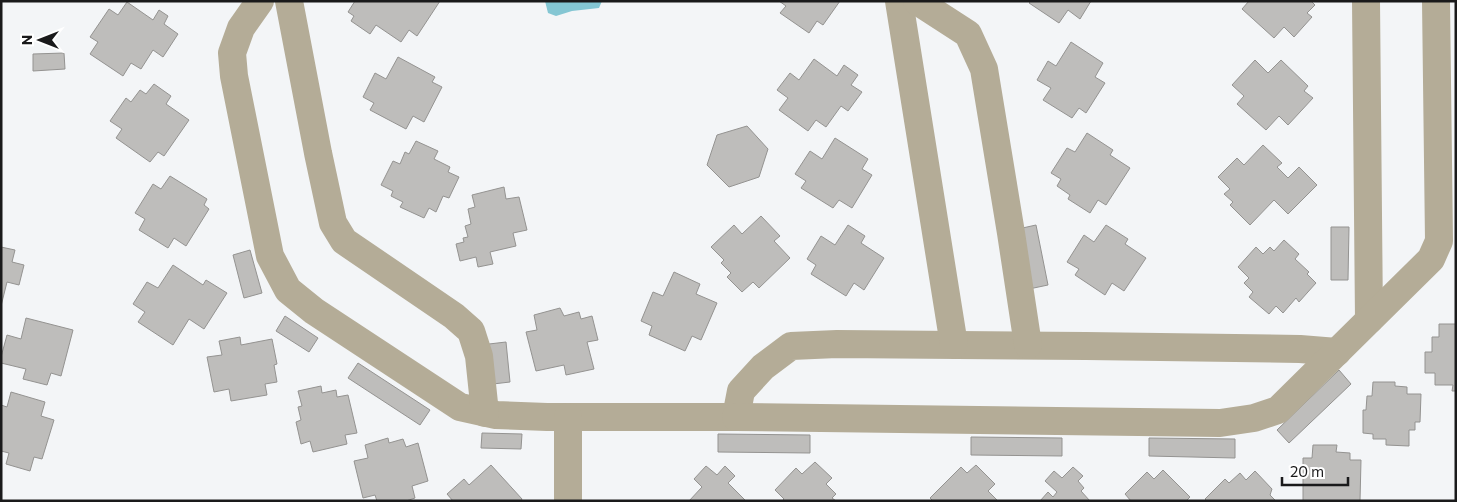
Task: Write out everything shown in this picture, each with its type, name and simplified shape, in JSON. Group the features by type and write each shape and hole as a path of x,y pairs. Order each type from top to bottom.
{"street":[{"path":"260,1 241,28 232,53 234,76 270,256 288,290 314,311 460,407 496,415 568,417 736,417 1220,424 1254,418 1278,410 1431,259 1439,240 1436,1"},
{"path":"289,1 333,223 344,240 454,316 470,331 479,356 485,413"},
{"path":"899,1 954,345"},
{"path":"917,1 968,34 984,69 1028,345"},
{"path":"1366,1 1369,320"},
{"path":"736,417 741,392 763,367 791,346 837,344 1028,345 1300,349 1338,352"},
{"path":"568,417 568,501"}],"water":[{"path":"545,1 602,1 599,8 572,11 556,16 548,13"}],"building":[{"path":"355,1 440,1 417,36 409,30 401,42 376,25 370,34 351,21 354,16 348,12"},
{"path":"779,1 840,1 823,25 817,21 809,33 780,13 786,6"},
{"path":"1031,1 1091,1 1080,19 1068,10 1059,23 1029,3"},
{"path":"1249,1 1311,1 1315,5 1307,13 1312,17 1294,37 1284,27 1274,38 1242,9"},
{"path":"127,2 153,20 159,10 168,16 164,24 178,34 163,57 153,50 141,69 131,63 123,76 90,54 98,42 90,37 109,9 118,15"},
{"path":"1071,42 1103,63 1095,77 1105,83 1086,113 1079,108 1072,118 1043,100 1051,88 1037,80 1048,61 1056,66"},
{"path":"64,53 65,69 33,71 33,54"},
{"path":"398,57 435,77 432,82 442,87 424,122 413,116 406,129 370,110 374,103 363,97 375,73 386,79"},
{"path":"814,59 837,76 844,65 858,75 851,85 862,92 848,111 841,106 826,127 816,120 808,131 779,110 788,98 777,90 790,73 799,80"},
{"path":"1255,60 1268,73 1281,60 1308,86 1304,91 1313,98 1288,125 1279,116 1266,130 1237,104 1244,96 1232,85"},
{"path":"154,84 171,96 166,104 189,120 164,156 158,152 150,162 116,138 122,129 110,121 126,98 131,102 140,90 146,94"},
{"path":"747,126 768,149 759,177 729,187 707,165 717,135"},
{"path":"1087,133 1113,150 1110,155 1130,168 1106,205 1098,200 1090,213 1068,199 1070,195 1057,186 1061,179 1051,173 1067,148 1075,152"},
{"path":"835,138 868,159 862,169 872,175 852,208 839,200 833,208 801,188 806,181 795,174 810,151 822,159"},
{"path":"416,141 438,151 434,159 450,167 448,172 459,177 449,198 443,196 436,212 429,208 424,218 400,207 403,202 391,196 393,191 381,185 393,161 400,164 405,152 409,154"},
{"path":"1263,145 1282,163 1277,167 1288,178 1299,167 1317,185 1288,214 1274,200 1250,225 1230,205 1233,202 1224,194 1230,189 1218,177 1237,158 1244,165"},
{"path":"170,176 207,199 204,205 209,209 186,246 174,238 168,248 139,230 145,219 135,213 153,184 161,189"},
{"path":"504,187 506,199 519,197 527,230 513,233 516,246 490,252 493,264 478,267 476,257 460,261 456,244 464,242 463,238 468,237 465,226 471,224 468,209 475,207 472,195"},
{"path":"761,216 780,236 774,241 790,258 759,288 753,282 742,292 727,277 731,273 721,263 724,260 711,247 734,225 742,234"},
{"path":"848,225 865,236 861,243 884,258 864,290 854,283 846,296 811,274 816,265 807,259 821,236 835,245"},
{"path":"1036,225 1048,285 1029,289 1018,229"},
{"path":"1106,225 1128,239 1125,244 1146,258 1124,291 1112,283 1105,295 1075,275 1079,269 1067,262 1084,235 1094,242"},
{"path":"1331,227 1349,227 1348,280 1331,280"},
{"path":"1284,240 1299,254 1295,259 1309,272 1307,274 1316,283 1299,302 1296,298 1283,313 1276,306 1269,314 1249,297 1253,292 1244,283 1249,278 1238,267 1256,247 1263,254 1270,247 1274,251"},
{"path":"1,247 15,250 12,262 24,265 19,285 7,282 1,306"},
{"path":"250,250 262,293 244,298 233,255"},
{"path":"173,265 203,285 206,280 227,293 204,329 189,319 173,345 138,322 145,312 133,304 147,282 158,288"},
{"path":"674,272 700,284 696,294 717,303 701,340 692,336 685,351 649,335 652,326 641,321 653,292 663,296"},
{"path":"560,308 564,316 579,312 581,319 592,316 598,340 587,342 594,369 566,375 564,365 536,371 526,332 537,330 534,315"},
{"path":"285,316 318,338 309,352 276,331"},
{"path":"26,318 73,330 61,376 51,373 47,385 23,379 26,369 1,363 7,335 21,339"},
{"path":"1439,324 1456,324 1456,391 1452,391 1453,385 1435,385 1435,373 1425,373 1425,352 1432,352 1432,337 1439,337"},
{"path":"240,337 241,345 272,339 277,364 274,365 277,382 265,384 267,395 231,401 229,389 214,392 207,357 222,355 219,341"},
{"path":"506,342 510,382 493,384 489,344"},
{"path":"358,363 430,410 420,425 348,378"},
{"path":"1339,370 1351,384 1289,443 1277,430"},
{"path":"1373,382 1395,382 1395,386 1407,387 1407,394 1421,394 1420,422 1415,422 1415,430 1409,430 1409,446 1386,445 1386,439 1373,439 1373,434 1363,433 1363,410 1366,410 1367,396 1372,396"},
{"path":"321,386 322,393 336,390 337,397 348,395 357,433 345,435 347,444 313,452 310,441 301,444 296,422 301,420 298,407 302,406 298,391"},
{"path":"11,392 45,402 41,416 54,420 42,459 34,457 30,471 6,464 9,453 1,451 1,405 7,407"},
{"path":"482,433 522,434 521,449 481,448"},
{"path":"718,434 810,435 810,453 718,452"},
{"path":"971,437 1062,438 1062,456 971,455"},
{"path":"388,438 389,443 403,439 406,447 418,443 428,481 412,486 415,498 406,501 377,501 375,495 363,498 354,461 368,458 365,445"},
{"path":"1149,438 1235,439 1235,458 1149,456"},
{"path":"1313,445 1337,445 1336,452 1350,453 1350,460 1361,460 1360,501 1303,501 1303,458 1312,458"},
{"path":"815,462 832,478 826,484 836,494 832,498 836,501 782,501 784,499 775,490 796,468 802,474"},
{"path":"491,465 522,499 521,501 453,501 447,494 464,479 469,485"},
{"path":"976,465 995,484 988,491 998,501 933,501 930,498 961,467 967,473"},
{"path":"706,466 717,475 725,466 735,476 728,483 746,501 689,501 702,487 694,479"},
{"path":"1073,467 1083,476 1078,481 1084,488 1081,491 1090,501 1040,501 1048,492 1053,497 1057,492 1045,481 1054,471 1062,478"},
{"path":"1163,470 1190,497 1186,501 1131,501 1125,494 1147,472 1154,479"},
{"path":"1255,471 1272,489 1270,495 1276,501 1207,501 1205,499 1225,479 1229,483 1240,473 1246,480"}]}
